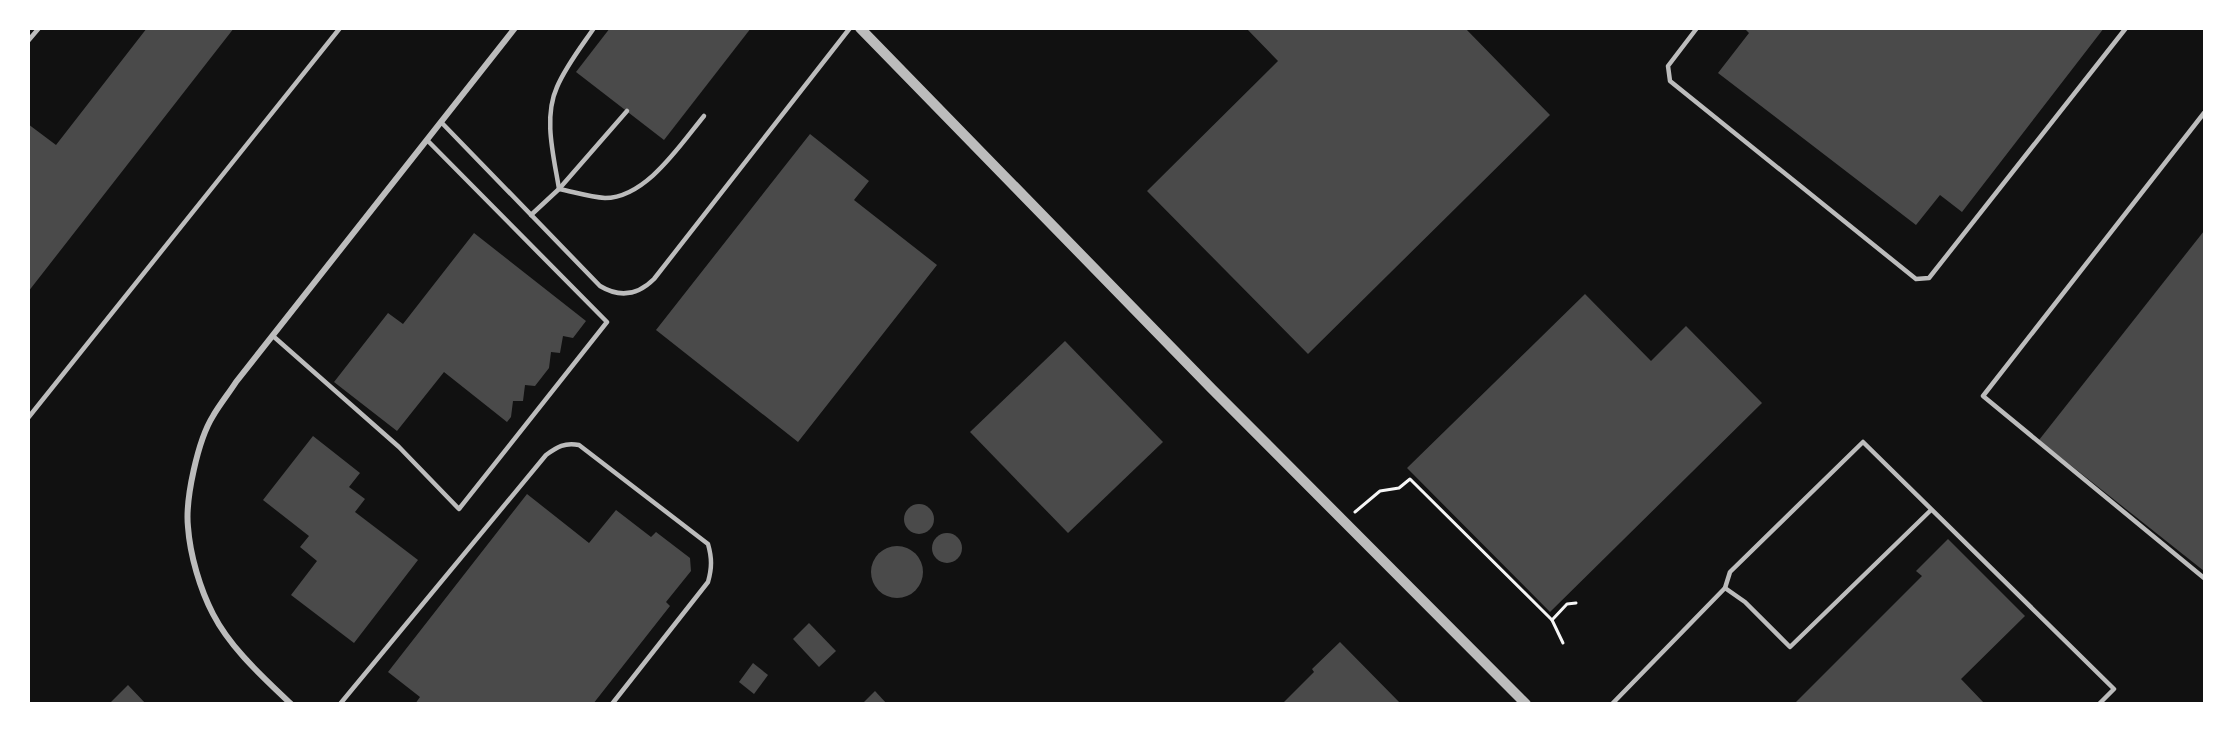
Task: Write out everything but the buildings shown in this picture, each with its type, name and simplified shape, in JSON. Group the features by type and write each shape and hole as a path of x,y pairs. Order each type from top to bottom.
{"street":[{"path":"291,704 248,662 213,615 195,568 187,526 192,482 199,450 212,418 273,336 515,28"},
{"path":"860,28 1212,389 1526,704"}],"lane":[{"path":"28,41 39,28"},
{"path":"28,418 340,28"},
{"path":"559,189 551,131 553,99 562,76 594,28"},
{"path":"441,122 600,286 609,292 635,293 645,288 654,279 850,28"},
{"path":"1697,28 1668,66 1670,81 1916,279 1929,278 2126,28"},
{"path":"531,215 559,189 627,111"},
{"path":"2205,113 1983,396 2205,578"},
{"path":"559,189 606,198 629,193 659,169 704,116"},
{"path":"273,336 399,447 459,509 607,322 428,140"},
{"path":"1616,702 1725,588 1730,573 1863,442 2114,689 2098,704"},
{"path":"340,704 546,455 556,447 569,443 579,445 708,544 712,556 712,570 708,582 612,704"},
{"path":"1725,588 1745,602 1790,647 1931,510"}],"path":[{"path":"1344,521 1380,491 1399,488 1410,478 1552,620 1563,643"},
{"path":"1552,620 1567,604 1576,603"}]}
